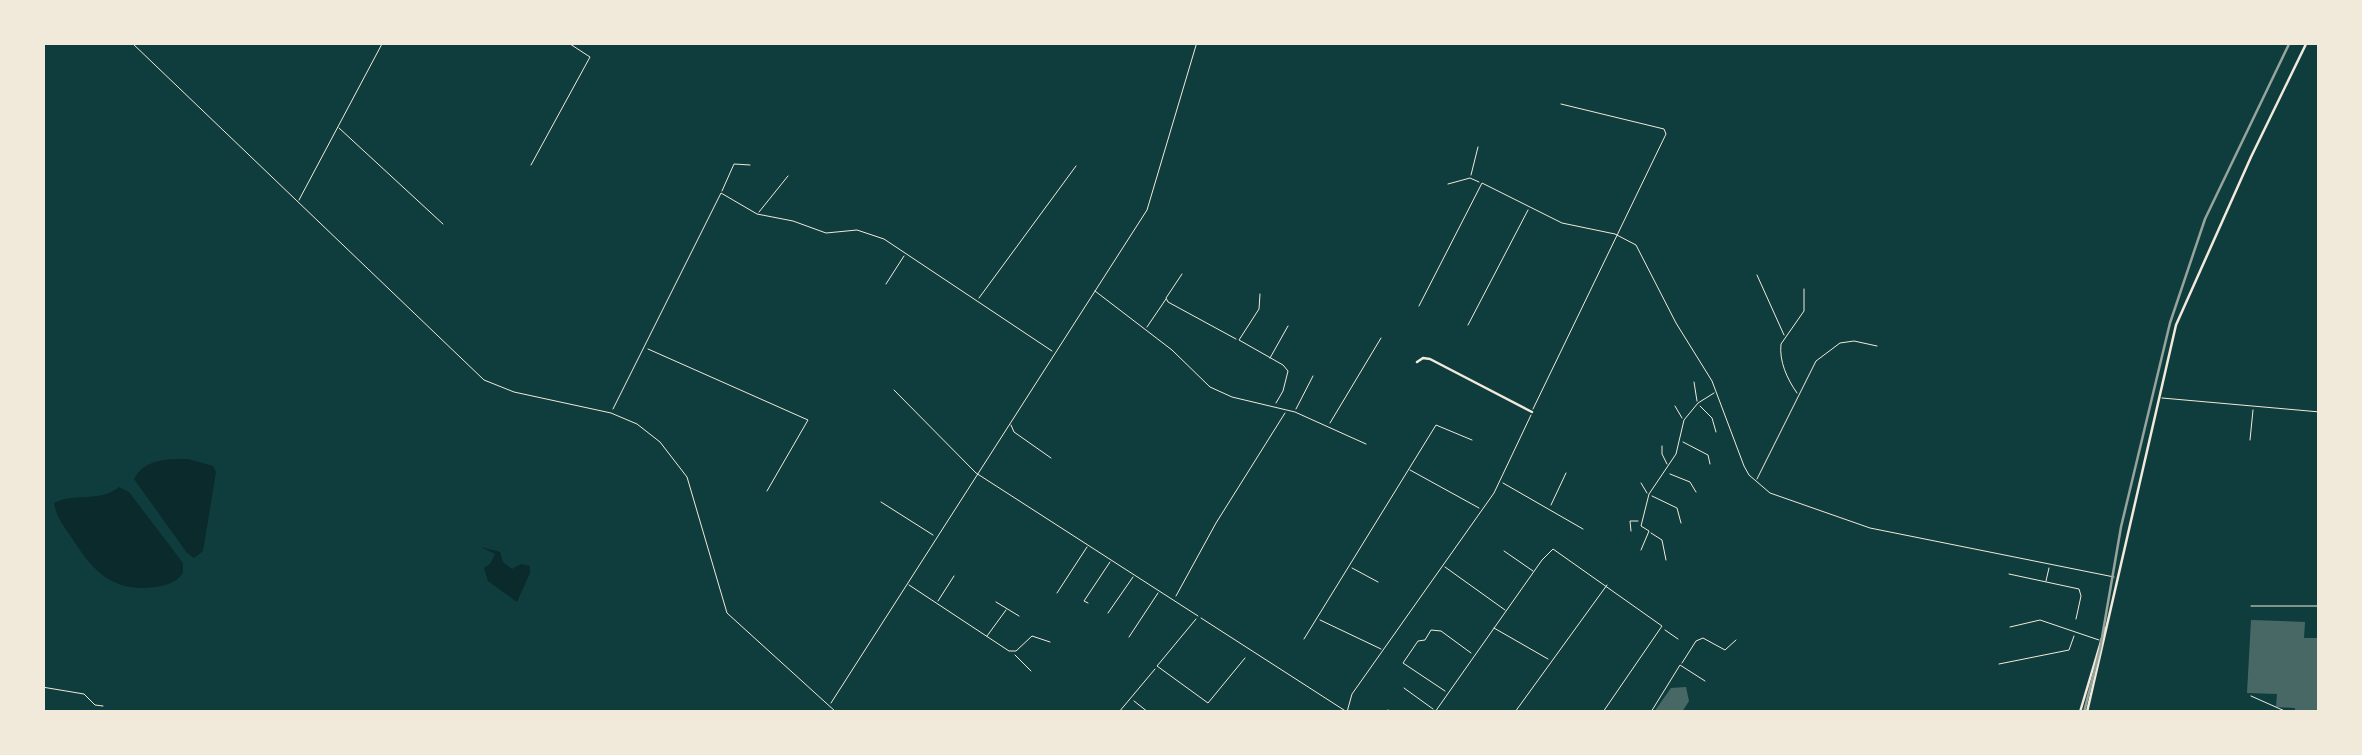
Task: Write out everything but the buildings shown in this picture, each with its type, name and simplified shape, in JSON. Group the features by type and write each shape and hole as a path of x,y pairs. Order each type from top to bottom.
{"main road":[{"path":"2087,712 2179,316 2250,156 2308,43"},
{"path":"1416,362 1430,359 1532,412"},
{"path":"2080,712 2106,626"},
{"path":"2087,684 2093,686"}],"street":[{"path":"131,42 484,380 514,392 611,413 646,430 684,470 727,614 836,712"},
{"path":"298,203 383,42"},
{"path":"531,164 590,57 566,42"},
{"path":"829,706 1151,202 1197,42"},
{"path":"894,390 976,473 1347,712 1352,694 1500,482 1666,134 1664,129 1562,104"},
{"path":"338,127 443,224"},
{"path":"1470,178 1478,147"},
{"path":"611,413 734,164 750,166"},
{"path":"977,300 1076,166"},
{"path":"757,214 788,176"},
{"path":"1448,184 1470,178 1562,222 1615,234 1636,245 1717,391 1744,466 1770,494 1870,528 2117,578"},
{"path":"1419,306 1482,183"},
{"path":"722,192 757,214 826,233 866,231 906,253 1054,353"},
{"path":"1468,325 1529,207"},
{"path":"886,284 906,253"},
{"path":"1146,330 1182,274"},
{"path":"1757,275 1785,338"},
{"path":"1094,290 1172,350 1210,387 1232,397 1295,412 1366,444"},
{"path":"1799,395 1786,373 1781,344 1804,311 1804,290"},
{"path":"1239,340 1259,310 1260,294"},
{"path":"1166,298 1283,365 1288,377 1274,406"},
{"path":"1270,358 1288,326"},
{"path":"1328,426 1381,338"},
{"path":"1756,482 1816,361 1833,345 1854,341 1877,346"},
{"path":"645,347 808,420 767,491"},
{"path":"1295,412 1313,376"},
{"path":"1694,382 1698,403 1712,418 1716,432"},
{"path":"1666,560 1662,540 1643,528 1649,494 1667,472 1684,420 1698,403 1717,391"},
{"path":"2158,397 2320,412"},
{"path":"1675,406 1684,420"},
{"path":"2250,440 2253,406"},
{"path":"1175,599 1287,410"},
{"path":"1010,422 1014,432 1051,458"},
{"path":"1304,639 1436,424 1472,440"},
{"path":"1680,441 1708,455 1710,464"},
{"path":"1662,446 1669,466"},
{"path":"1409,470 1482,510"},
{"path":"1667,472 1690,482 1696,492"},
{"path":"1550,508 1566,473"},
{"path":"1500,482 1583,528"},
{"path":"1641,483 1649,494 1677,508 1681,523"},
{"path":"881,502 936,537"},
{"path":"1630,532 1630,521 1642,521"},
{"path":"1641,550 1648,531"},
{"path":"1057,593 1088,545"},
{"path":"1504,551 1534,571"},
{"path":"1404,688 1435,712 1547,553 1557,551 1678,639"},
{"path":"1088,604 1084,601 1112,560"},
{"path":"2046,582 2049,564"},
{"path":"1442,565 1506,611"},
{"path":"1349,566 1378,582"},
{"path":"1108,614 1135,574"},
{"path":"2008,574 2080,589 2076,619"},
{"path":"937,604 954,576"},
{"path":"906,583 1013,652 1030,670"},
{"path":"1515,712 1607,585"},
{"path":"1129,637 1160,590"},
{"path":"996,602 1013,616 1019,616"},
{"path":"2251,606 2320,606"},
{"path":"986,636 1006,610"},
{"path":"1119,712 1198,616"},
{"path":"1317,618 1383,650"},
{"path":"2010,626 2040,620 2099,640"},
{"path":"1494,628 1551,661"},
{"path":"1448,693 1403,663 1410,652 1431,630 1441,631 1474,655"},
{"path":"1603,712 1661,630"},
{"path":"1999,664 2069,650 2075,633"},
{"path":"1013,652 1032,636 1050,642"},
{"path":"1651,712 1696,642 1703,638 1722,650 1736,640"},
{"path":"1158,666 1208,702 1245,658"},
{"path":"1680,666 1705,681"},
{"path":"42,687 84,694 95,705 103,706"},
{"path":"2252,696 2286,712"},
{"path":"1131,698 1148,712"}],"water":[{"path":"188,459 213,466 216,472 203,551 194,558 134,479 150,464"},
{"path":"119,487 129,492 183,563 183,573 174,581 140,588 116,583 96,570 61,521 54,503 104,495"},
{"path":"481,547 500,552 503,562 512,569 521,564 530,566 517,602 488,581 484,568 495,554"}],"tram line":[{"path":"2084,712 2100,649 2121,527 2170,323 2205,219 2290,42"}]}
